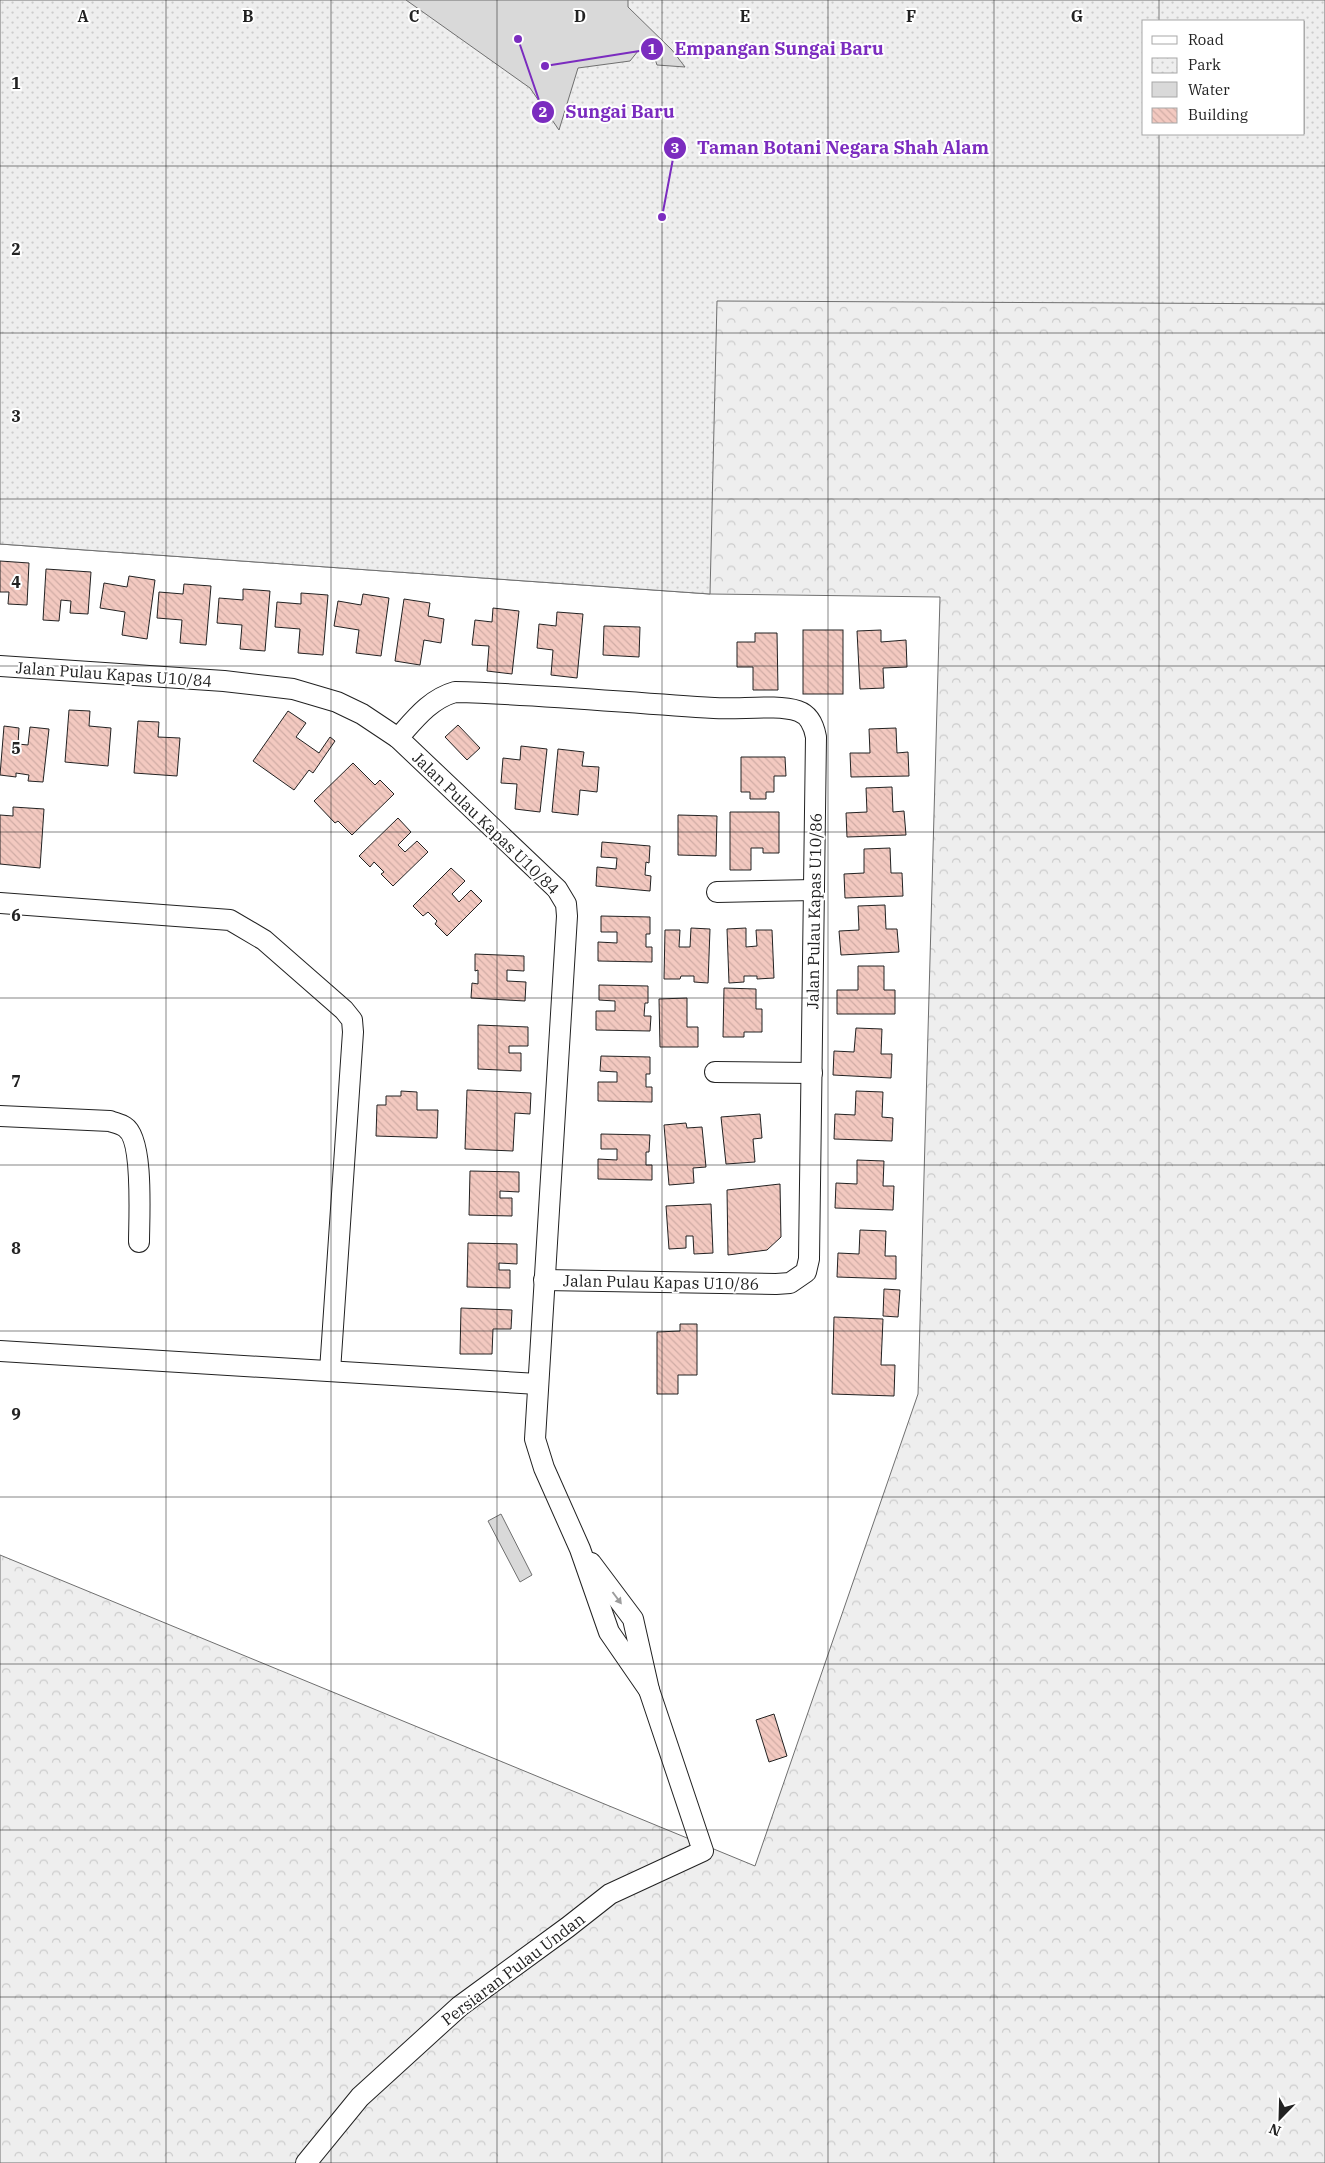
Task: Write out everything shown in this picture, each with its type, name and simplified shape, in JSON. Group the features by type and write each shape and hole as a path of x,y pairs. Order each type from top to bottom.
{"street":[{"name":"Jalan Pulau Kapas U10/84","path":"0,666 224,681 293,689 337,702 362,714 398,738 557,889 566,904 566,926 535,1439 544,1468 580,1549"},
{"name":"Jalan Pulau Kapas U10/86","path":"398,738 429,705 441,696 455,692 719,708 784,709 799,711 808,717 814,727 816,737 812,1073 809,1260 806,1272 790,1283 776,1284 544,1280"},
{"path":"717,892 814,890"},
{"path":"0,903 230,920 264,940 344,1010 352,1020 353,1032 330,1371"},
{"path":"715,1072 812,1073"},
{"path":"0,1116 110,1121 126,1127 134,1138 138,1159 139,1242"},
{"path":"0,1351 538,1384"},
{"path":"580,1549 633,1619 649,1690"},
{"path":"580,1549 609,1632 649,1690"},
{"name":"Persiaran Pulau Undan","path":"306,2163 360,2097 460,2006 610,1894 703,1851 649,1690"}],"green space":[{"path":"0,0 578,68 1325,0 1325,2163 0,2163 0,1555 755,1866 918,1394 940,597 710,594 0,544"},
{"path":"0,0 1325,0 1325,304 717,301 710,594 0,544"}],"water":[{"path":"406,0 628,0 628,7 672,50 685,67 657,65 654,56 638,51 630,61 578,68 559,130 530,88"},
{"path":"501,1514 532,1575 520,1582 488,1521"}],"building":[{"path":"0,561 29,563 27,605 8,604 9,592 0,592"},
{"path":"46,569 91,572 88,614 70,613 71,601 61,600 59,621 43,620"},
{"path":"129,576 155,580 147,639 122,635 125,612 100,608 104,583 127,587"},
{"path":"184,584 211,586 206,645 180,643 182,620 157,618 159,592 183,594"},
{"path":"243,589 270,591 265,651 240,649 242,625 217,623 219,598 243,600"},
{"path":"301,593 328,595 323,655 298,653 300,629 275,627 277,602 301,604"},
{"path":"363,594 389,598 381,656 356,653 359,630 334,626 338,601 361,605"},
{"path":"404,599 430,603 428,616 444,619 441,643 424,640 420,665 395,661"},
{"path":"493,608 519,611 512,674 487,671 489,646 472,645 475,620 492,622"},
{"path":"557,612 583,614 577,678 551,675 553,650 537,648 539,624 556,626"},
{"path":"604,626 640,627 639,657 603,655"},
{"path":"803,630 843,630 843,694 803,694"},
{"path":"881,630 881,642 906,640 907,667 883,668 884,688 860,689 857,631"},
{"path":"755,633 777,633 778,690 753,690 753,667 737,667 737,642 755,642"},
{"path":"69,710 90,711 89,726 111,728 108,766 65,762"},
{"path":"288,711 306,723 296,737 319,753 330,737 335,741 313,773 309,770 294,790 253,761"},
{"path":"138,721 159,722 158,737 180,738 177,776 134,773"},
{"path":"458,725 480,748 467,760 445,737"},
{"path":"4,726 19,728 18,744 28,745 30,727 49,729 43,782 28,781 29,775 16,773 16,777 0,775"},
{"path":"896,728 897,753 908,752 909,776 851,777 850,753 870,753 869,729"},
{"path":"521,746 547,749 540,812 515,809 517,784 501,783 503,758 520,760"},
{"path":"558,749 584,752 582,766 599,767 597,792 580,790 578,815 552,812"},
{"path":"741,757 785,757 786,776 774,776 774,792 766,792 766,799 750,799 750,792 741,792"},
{"path":"353,763 375,785 380,780 394,794 352,835 338,821 335,823 314,801"},
{"path":"892,787 893,812 904,811 906,835 847,837 846,813 867,812 866,788"},
{"path":"13,807 44,809 40,868 0,864 0,815 13,816"},
{"path":"730,812 779,812 779,853 763,853 763,848 751,848 751,870 730,870"},
{"path":"678,815 717,816 716,856 678,855"},
{"path":"398,818 411,832 398,845 405,852 417,841 428,852 393,886 381,874 384,872 374,862 370,867 359,856"},
{"path":"602,842 650,846 649,863 646,862 645,875 651,876 650,891 596,886 597,867 616,869 617,858 601,857"},
{"path":"890,848 891,873 902,873 903,896 845,898 844,874 864,873 864,849"},
{"path":"451,868 465,881 452,894 459,902 471,890 482,901 447,936 435,924 437,921 428,912 423,916 413,906"},
{"path":"885,905 886,929 897,929 899,952 841,955 839,931 859,930 858,906"},
{"path":"601,916 650,917 650,934 646,934 646,947 652,947 652,962 598,961 598,942 617,943 617,932 601,932"},
{"path":"691,928 710,929 708,983 694,982 694,976 681,976 680,979 664,979 665,930 680,930 679,947 690,947"},
{"path":"746,928 746,947 757,946 756,930 772,930 774,978 757,979 757,976 744,976 744,982 729,983 727,929"},
{"path":"475,954 524,956 524,971 507,970 507,981 526,982 525,1001 471,998 472,983 478,984 478,970 475,971"},
{"path":"858,966 884,966 884,990 895,990 895,1014 837,1014 837,990 858,990"},
{"path":"599,985 648,986 648,1003 645,1003 644,1016 651,1016 650,1031 596,1030 596,1011 615,1011 615,1001 599,1000"},
{"path":"724,988 756,989 756,1009 762,1009 762,1032 744,1032 744,1037 723,1037"},
{"path":"687,998 687,1027 698,1027 698,1047 660,1047 659,999"},
{"path":"478,1025 528,1027 528,1046 509,1046 509,1053 521,1053 521,1071 478,1069"},
{"path":"856,1028 882,1029 881,1054 892,1054 891,1078 833,1075 834,1051 854,1052"},
{"path":"601,1056 650,1057 650,1074 646,1074 646,1087 652,1087 652,1102 598,1101 598,1082 617,1082 617,1072 600,1071"},
{"path":"467,1090 531,1093 530,1114 515,1113 513,1151 465,1149"},
{"path":"401,1091 417,1092 417,1110 438,1110 437,1138 376,1136 377,1105 386,1105 386,1096 401,1096"},
{"path":"856,1091 883,1092 882,1117 893,1118 892,1141 834,1139 835,1114 855,1115"},
{"path":"760,1114 762,1138 753,1139 755,1162 726,1164 721,1117"},
{"path":"686,1123 687,1128 702,1127 706,1167 693,1168 694,1183 669,1185 664,1125"},
{"path":"601,1134 650,1135 649,1152 646,1152 646,1165 652,1165 652,1180 598,1179 598,1159 617,1160 617,1149 601,1149"},
{"path":"857,1160 884,1161 883,1186 894,1186 893,1210 835,1208 836,1183 857,1184"},
{"path":"470,1171 519,1172 519,1192 500,1191 500,1198 512,1198 512,1216 469,1215"},
{"path":"780,1184 781,1237 767,1250 728,1255 727,1190"},
{"path":"711,1204 713,1253 694,1254 693,1236 686,1236 686,1248 669,1249 666,1206"},
{"path":"860,1230 886,1231 885,1256 896,1256 896,1279 837,1277 838,1253 859,1254"},
{"path":"468,1243 517,1244 517,1264 499,1263 499,1270 510,1270 510,1288 467,1287"},
{"path":"884,1289 900,1290 898,1317 883,1316"},
{"path":"461,1308 512,1310 511,1329 493,1329 492,1354 460,1354"},
{"path":"834,1317 883,1319 881,1365 895,1365 894,1396 832,1394"},
{"path":"680,1324 697,1324 697,1375 678,1375 678,1394 657,1394 657,1332 680,1331"},
{"path":"774,1714 787,1756 769,1762 756,1720"}],"place":[{"name":"Sungai Baru","path":"518,39"},
{"name":"Empangan Sungai Baru","path":"545,66"},
{"name":"Taman Botani Negara Shah Alam","path":"662,217"}]}
